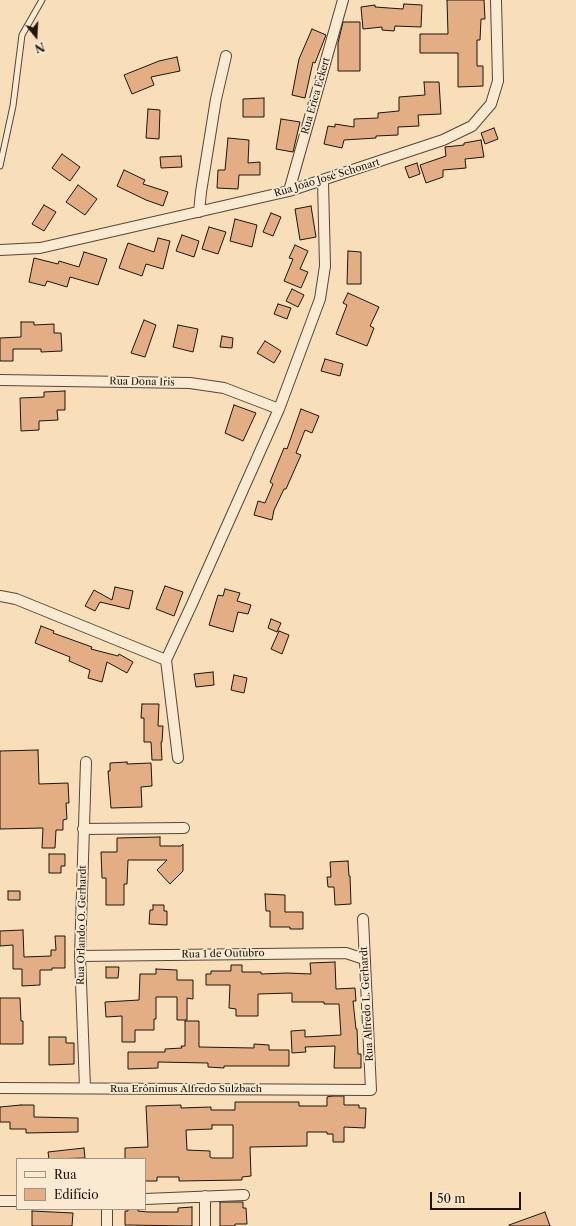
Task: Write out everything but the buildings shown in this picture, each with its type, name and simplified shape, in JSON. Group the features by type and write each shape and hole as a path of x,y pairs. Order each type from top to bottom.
{"street":[{"name":"Rua Erica Eckert","path":"289,191 343,0"},
{"name":"Rua João José Schonart","path":"0,250 40,248 289,191 443,140 472,126 491,104 498,81 496,0"},
{"path":"199,212 216,99 226,56"},
{"path":"178,758 166,660 279,409 320,299 325,266 323,181"},
{"name":"Rua Dona Iris","path":"0,380 190,383 224,388 279,409"},
{"path":"0,596 16,599 166,660"},
{"name":"Rua Orlando O. Gerhardt","path":"85,1088 80,956 86,762"},
{"path":"83,829 184,828"},
{"name":"Rua Alfredo L. Gerhardt","path":"363,919 371,1090"},
{"name":"Rua 1 de Outubro","path":"80,956 346,953 364,959"},
{"name":"Rua Erônimus Alfredo Sulzbach","path":"0,1088 371,1090"},
{"path":"146,1199 244,1195"},
{"path":"205,1196 205,1226"},
{"path":"0,1201 16,1201"},
{"path":"107,1210 107,1226"}],"lane":[{"path":"0,166 13,106 22,35 42,0"}]}
